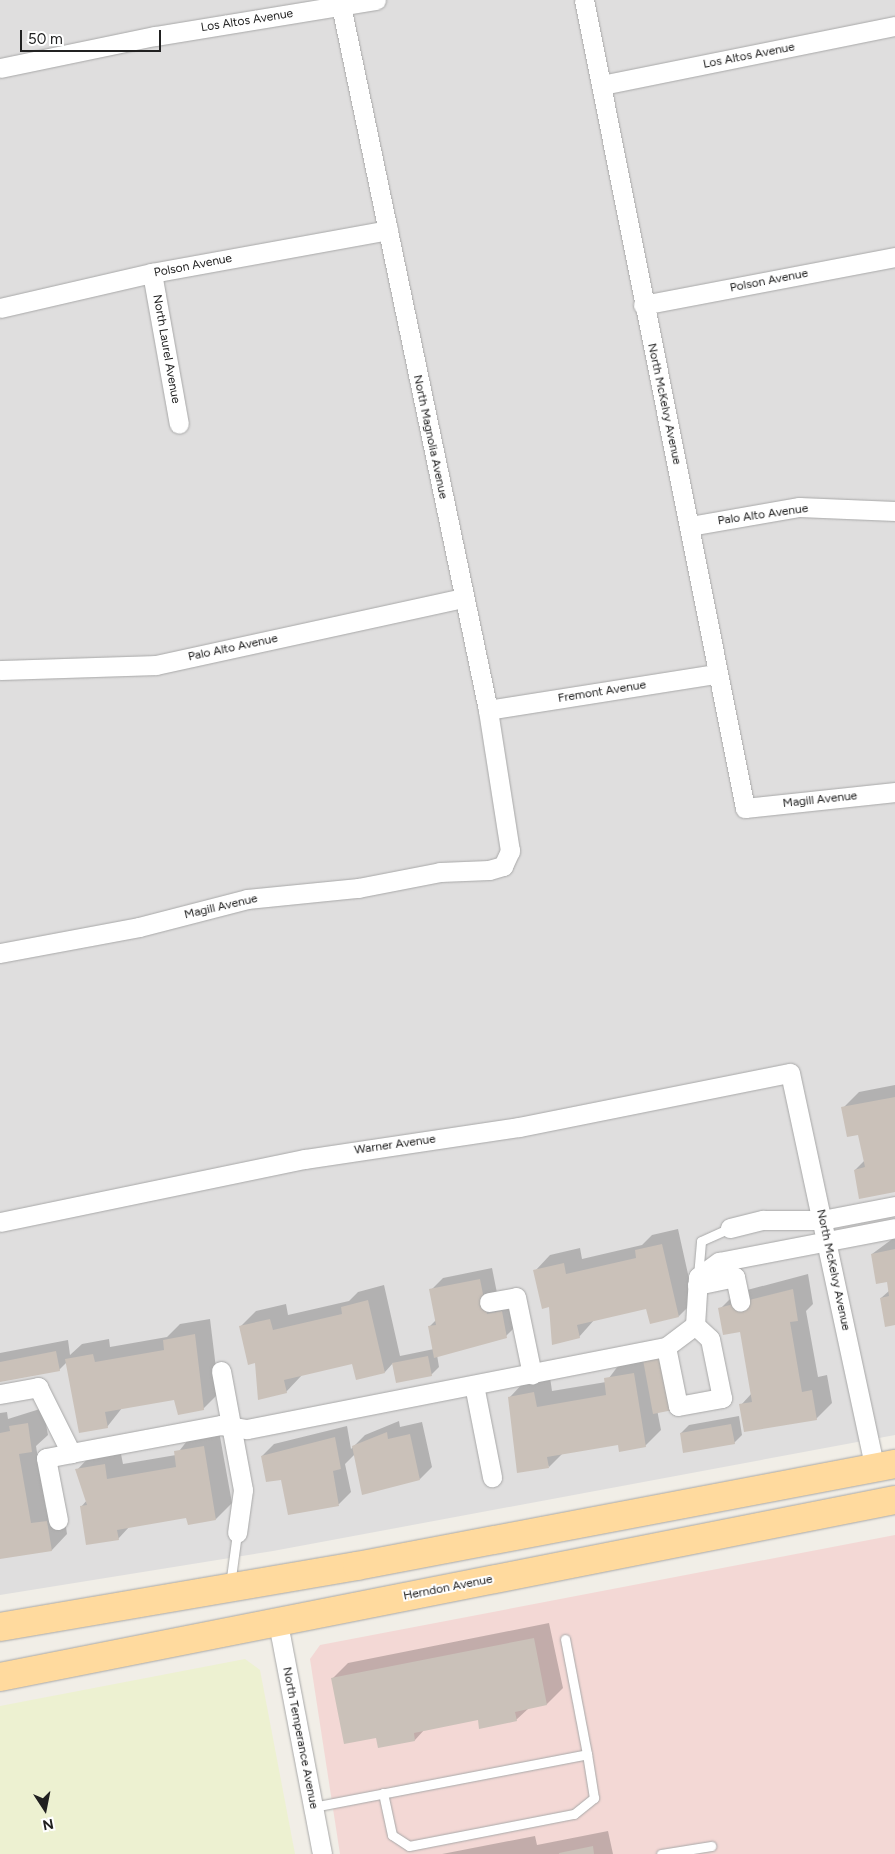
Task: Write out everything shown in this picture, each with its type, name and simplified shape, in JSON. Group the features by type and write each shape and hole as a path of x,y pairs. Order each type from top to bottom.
{"main road":[{"name":"Herndon Avenue","path":"0,1677 606,1556 890,1483"},
{"path":"0,1627 229,1587 890,1483"}],"street":[{"name":"Los Altos Avenue","path":"0,68 155,36 376,0"},
{"name":"North McKelvy Avenue","path":"584,0 602,85 643,305 690,526 716,674 745,808"},
{"name":"North Magnolia Avenue","path":"341,6 463,598 488,710 510,830 510,851 503,866"},
{"name":"Los Altos Avenue","path":"602,85 895,26"},
{"name":"Polson Avenue","path":"0,308 152,273 388,230"},
{"name":"Polson Avenue","path":"643,305 895,257"},
{"name":"North Laurel Avenue","path":"152,273 179,424"},
{"name":"Palo Alto Avenue","path":"690,526 799,508 895,511"},
{"name":"Palo Alto Avenue","path":"0,670 156,665 463,598"},
{"name":"Fremont Avenue","path":"488,710 716,674"},
{"name":"Magill Avenue","path":"745,808 895,792"},
{"name":"Magill Avenue","path":"0,953 138,927 247,899 358,888 440,872 503,866"},
{"name":"North McKelvy Avenue","path":"790,1073 826,1241 890,1483"},
{"name":"Warner Avenue","path":"0,1222 304,1159 519,1127 790,1073"},
{"path":"730,1228 762,1220 822,1220 895,1206"},
{"path":"666,1347 678,1406 722,1398 710,1339 695,1325 697,1281 719,1262 895,1228"},
{"path":"697,1281 735,1277 740,1301"},
{"path":"489,1302 516,1297 532,1374"},
{"path":"58,1520 46,1458 232,1427 247,1429 666,1347 695,1325"},
{"path":"221,1371 243,1490 237,1533"},
{"path":"474,1385 492,1478"},
{"path":"0,1394 38,1386 71,1453"},
{"name":"North Temperance Avenue","path":"278,1623 322,1854"}],"lane":[{"path":"697,1281 701,1241 730,1228"},
{"path":"229,1587 237,1533"},
{"path":"383,1793 392,1835 409,1846 574,1814 594,1798 565,1639"},
{"path":"313,1807 586,1754"},
{"path":"661,1854 710,1846"}],"shaded area":[{"path":"0,0 895,0 895,1435 273,1551 0,1595"},
{"path":"895,1535 895,1854 340,1854 310,1659 320,1645"}],"green space":[{"path":"245,1659 260,1670 295,1854 0,1854 0,1706"}],"building":[{"path":"895,1097 895,1192 859,1199 854,1170 865,1167 858,1135 847,1137 841,1107"},
{"path":"662,1244 679,1317 650,1324 646,1309 577,1325 580,1338 552,1345 549,1307 542,1309 533,1270 564,1263 566,1274 636,1258 635,1250"},
{"path":"895,1249 895,1325 885,1327 880,1298 889,1296 887,1282 876,1284 871,1254"},
{"path":"480,1279 487,1314 502,1311 507,1338 434,1358 428,1326 436,1325 429,1289"},
{"path":"793,1289 798,1321 790,1322 802,1392 812,1390 817,1420 744,1432 739,1404 752,1402 740,1332 723,1335 718,1308"},
{"path":"368,1300 385,1373 356,1380 352,1364 284,1380 287,1393 258,1400 255,1363 248,1365 239,1326 270,1319 273,1330 342,1314 341,1307"},
{"path":"195,1334 204,1410 178,1415 174,1400 105,1412 108,1428 79,1433 65,1359 93,1354 95,1362 164,1350 163,1340"},
{"path":"56,1351 60,1371 0,1382 0,1362"},
{"path":"428,1356 432,1376 396,1383 392,1363"},
{"path":"663,1357 673,1410 653,1414 643,1360"},
{"path":"634,1373 646,1447 619,1452 618,1445 547,1457 549,1468 517,1473 508,1397 534,1392 537,1407 606,1395 604,1378"},
{"path":"28,1423 32,1452 19,1454 31,1523 47,1521 52,1551 0,1559 0,1433 10,1431 9,1426"},
{"path":"731,1424 735,1444 683,1453 680,1433"},
{"path":"387,1432 388,1439 410,1434 420,1480 362,1495 352,1446"},
{"path":"335,1437 341,1469 333,1471 339,1506 288,1515 281,1480 266,1482 261,1456"},
{"path":"204,1446 216,1520 188,1525 186,1518 117,1530 119,1540 86,1545 80,1506 87,1505 75,1469 105,1464 107,1479 176,1467 174,1451"},
{"path":"534,1638 547,1705 515,1712 517,1721 479,1729 478,1720 414,1733 415,1741 378,1748 376,1738 344,1744 331,1678"},
{"path":"593,1846 594,1854 559,1854 559,1853"}]}
